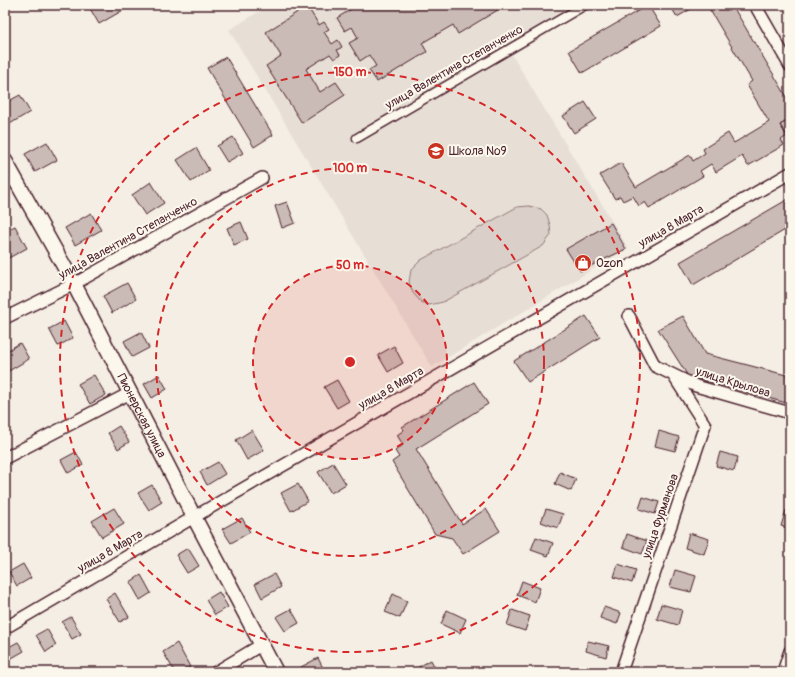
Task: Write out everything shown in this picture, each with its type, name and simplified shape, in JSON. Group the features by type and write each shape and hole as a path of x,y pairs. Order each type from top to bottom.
{"street":[{"name":"улица Валентина Степанченко","path":"357,138 585,5"},
{"path":"755,5 790,66"},
{"name":"Пионерская улица","path":"5,161 74,284 276,672"},
{"name":"улица 8 Марта","path":"5,628 194,517 790,173"},
{"name":"улица Валентина Степанченко","path":"5,318 74,284 262,178"},
{"name":"улица Крылова","path":"629,316 656,366 696,386 790,413"},
{"name":"улица Фурманова","path":"621,672 705,425 673,375"},
{"path":"5,458 130,393"},
{"path":"216,672 261,645"},
{"path":"783,672 790,651"}],"shaded area":[{"name":"Школа №9","path":"270,5 575,5 580,14 512,55 628,248 432,367 229,30"},
{"path":"529,206 541,209 547,215 551,235 543,246 443,302 429,305 421,302 413,293 409,282 411,270 421,260 517,207"}],"building":[{"path":"88,5 132,5 99,24"},
{"path":"358,5 500,5 501,8 458,34 453,25 422,43 427,52 377,82 369,70 376,66 369,55 360,61 349,43 358,38 352,27 345,31 337,18"},
{"path":"648,5 661,26 582,73 569,51"},
{"path":"670,5 698,5 677,17"},
{"path":"707,5 732,5 790,102 790,108 788,109 790,119 780,125 787,136 781,140 784,145 748,166 742,156 716,172 711,164 700,171 703,176 649,208 645,202 639,206 633,196 623,201 620,196 615,199 600,175 621,163 636,187 690,155 693,161 705,153 703,149 728,133 734,143 769,122 747,85 752,81"},
{"path":"307,6 319,25 324,22 329,29 324,32 332,44 338,40 342,47 337,50 340,55 334,59 330,54 306,69 320,92 336,82 345,95 302,123 266,66 281,56 266,32"},
{"path":"226,57 273,135 254,147 207,68"},
{"path":"20,95 30,112 8,125 5,120 5,103"},
{"path":"585,102 596,119 574,133 563,116"},
{"path":"790,119 790,141 780,125"},
{"path":"233,137 243,153 227,162 217,146"},
{"path":"47,142 57,160 35,172 25,154"},
{"path":"196,148 209,170 191,182 177,160"},
{"path":"151,182 164,203 145,215 132,195"},
{"path":"790,198 790,227 693,285 680,262"},
{"path":"287,202 295,223 282,228 275,206"},
{"path":"91,213 101,230 75,245 65,228"},
{"path":"241,222 248,239 234,245 227,228"},
{"path":"611,223 626,249 580,271 566,249"},
{"path":"15,226 27,248 5,260 5,231"},
{"path":"127,283 136,299 112,313 103,296"},
{"path":"586,316 600,337 528,382 514,361"},
{"path":"683,316 705,354 790,376 790,404 688,376 658,329"},
{"path":"64,321 73,338 58,346 49,329"},
{"path":"141,332 149,348 132,357 124,341"},
{"path":"20,343 29,359 7,372 5,369 5,352"},
{"path":"394,346 403,363 388,372 378,355"},
{"path":"94,375 106,395 90,404 78,384"},
{"path":"159,375 167,389 152,398 144,384"},
{"path":"337,380 349,401 337,408 324,387"},
{"path":"474,382 488,404 416,449 462,524 486,509 500,531 463,554 452,538 435,534 392,462 399,457 395,451 403,445 397,435 404,430 402,427"},
{"path":"119,426 129,442 118,449 108,433"},
{"path":"252,430 264,450 247,460 236,440"},
{"path":"659,431 679,437 675,451 655,446"},
{"path":"76,452 83,465 68,473 61,460"},
{"path":"720,452 738,457 734,471 716,466"},
{"path":"218,462 225,474 207,485 200,472"},
{"path":"333,463 346,484 331,493 318,472"},
{"path":"560,472 576,479 571,491 555,484"},
{"path":"298,484 308,501 291,511 281,493"},
{"path":"152,485 162,502 149,510 138,493"},
{"path":"643,497 659,502 655,514 639,509"},
{"path":"114,508 124,524 102,537 92,521"},
{"path":"546,509 563,514 558,528 541,522"},
{"path":"786,510 790,511 790,529 781,526"},
{"path":"242,518 250,532 231,543 222,529"},
{"path":"689,533 709,539 704,554 685,548"},
{"path":"627,534 647,541 642,554 623,547"},
{"path":"536,537 553,543 548,556 531,550"},
{"path":"188,548 199,566 187,573 176,555"},
{"path":"23,564 31,578 17,586 9,572"},
{"path":"618,564 636,570 632,583 614,577"},
{"path":"675,570 696,576 691,592 670,587"},
{"path":"274,574 281,587 262,598 255,584"},
{"path":"141,575 151,593 140,600 130,582"},
{"path":"522,581 540,588 535,602 517,595"},
{"path":"219,592 228,607 215,615 206,600"},
{"path":"115,593 129,617 120,622 106,599"},
{"path":"393,594 407,601 400,618 385,612"},
{"path":"661,604 682,610 678,625 657,619"},
{"path":"604,607 621,613 617,624 600,618"},
{"path":"291,609 299,623 285,631 276,617"},
{"path":"447,610 466,619 460,633 441,624"},
{"path":"512,610 530,616 525,631 507,625"},
{"path":"71,617 81,634 72,639 62,622"},
{"path":"47,629 56,645 46,652 36,635"},
{"path":"588,641 609,646 606,657 586,651"},
{"path":"18,642 24,651 10,659 5,649"},
{"path":"177,643 190,667 182,672 175,672 163,652"},
{"path":"318,658 324,670 320,672 304,672 301,667"},
{"path":"431,660 437,672 417,672 415,669"}],"place":[{"name":"Школа №9","path":"436,151"},
{"name":"Ozon","path":"583,263"}]}
